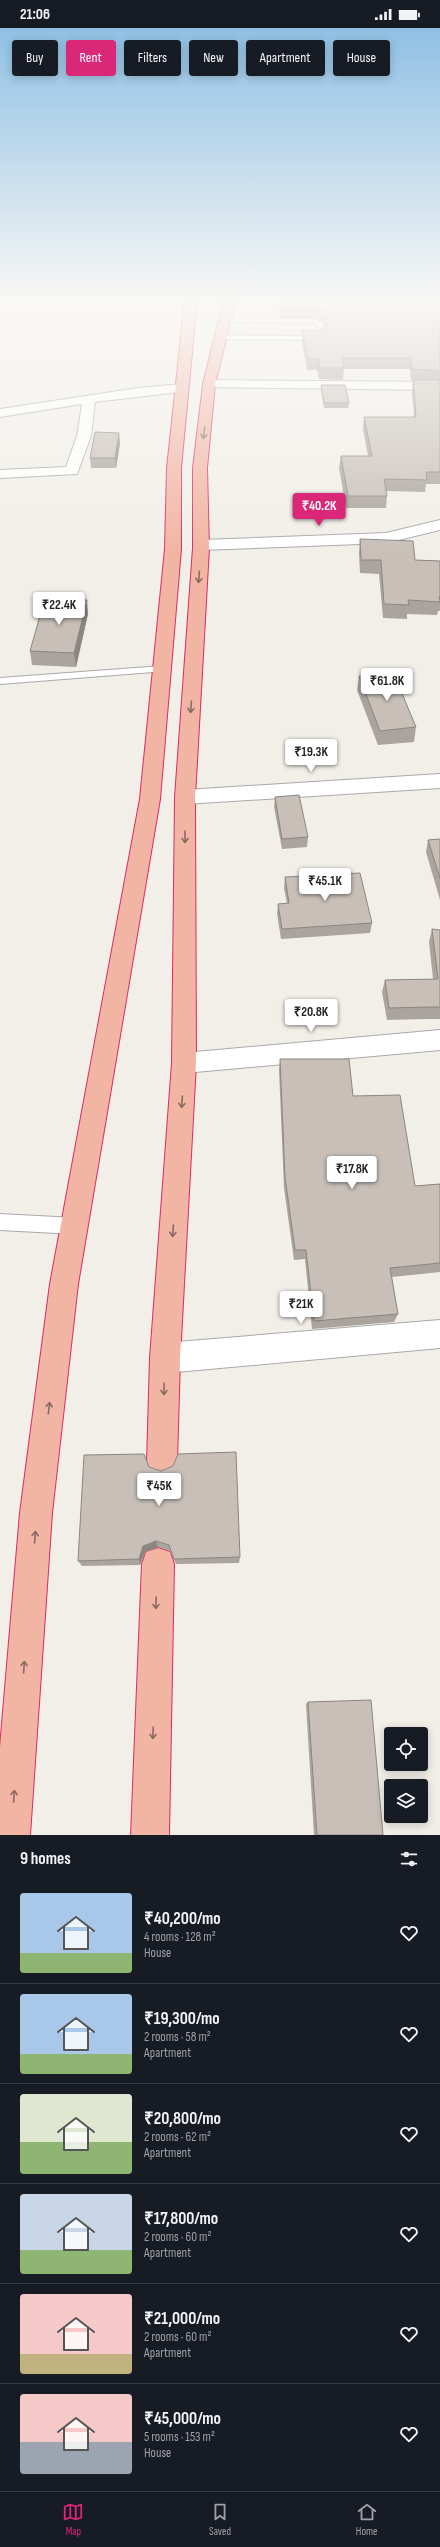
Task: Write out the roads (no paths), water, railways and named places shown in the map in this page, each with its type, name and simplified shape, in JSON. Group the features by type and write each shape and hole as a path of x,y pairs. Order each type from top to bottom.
{"highway":[{"path":"11,1835 36,1513 64,1284 104,1067 150,799 173,549 174,468 182,383"},
{"path":"162,1462 165,1358 184,1063 185,797 201,545 200,468 209,384"},
{"path":"150,1835 158,1564"}],"street":[{"path":"209,384 440,386"},
{"path":"0,413 182,388"},
{"path":"0,474 72,471 84,436 89,400"},
{"path":"201,545 386,538 440,525"},
{"path":"185,797 440,781"},
{"path":"184,1063 440,1040"},
{"path":"165,1358 440,1334"}],"lane":[{"path":"0,681 162,668"},
{"path":"0,1222 75,1226"}]}
